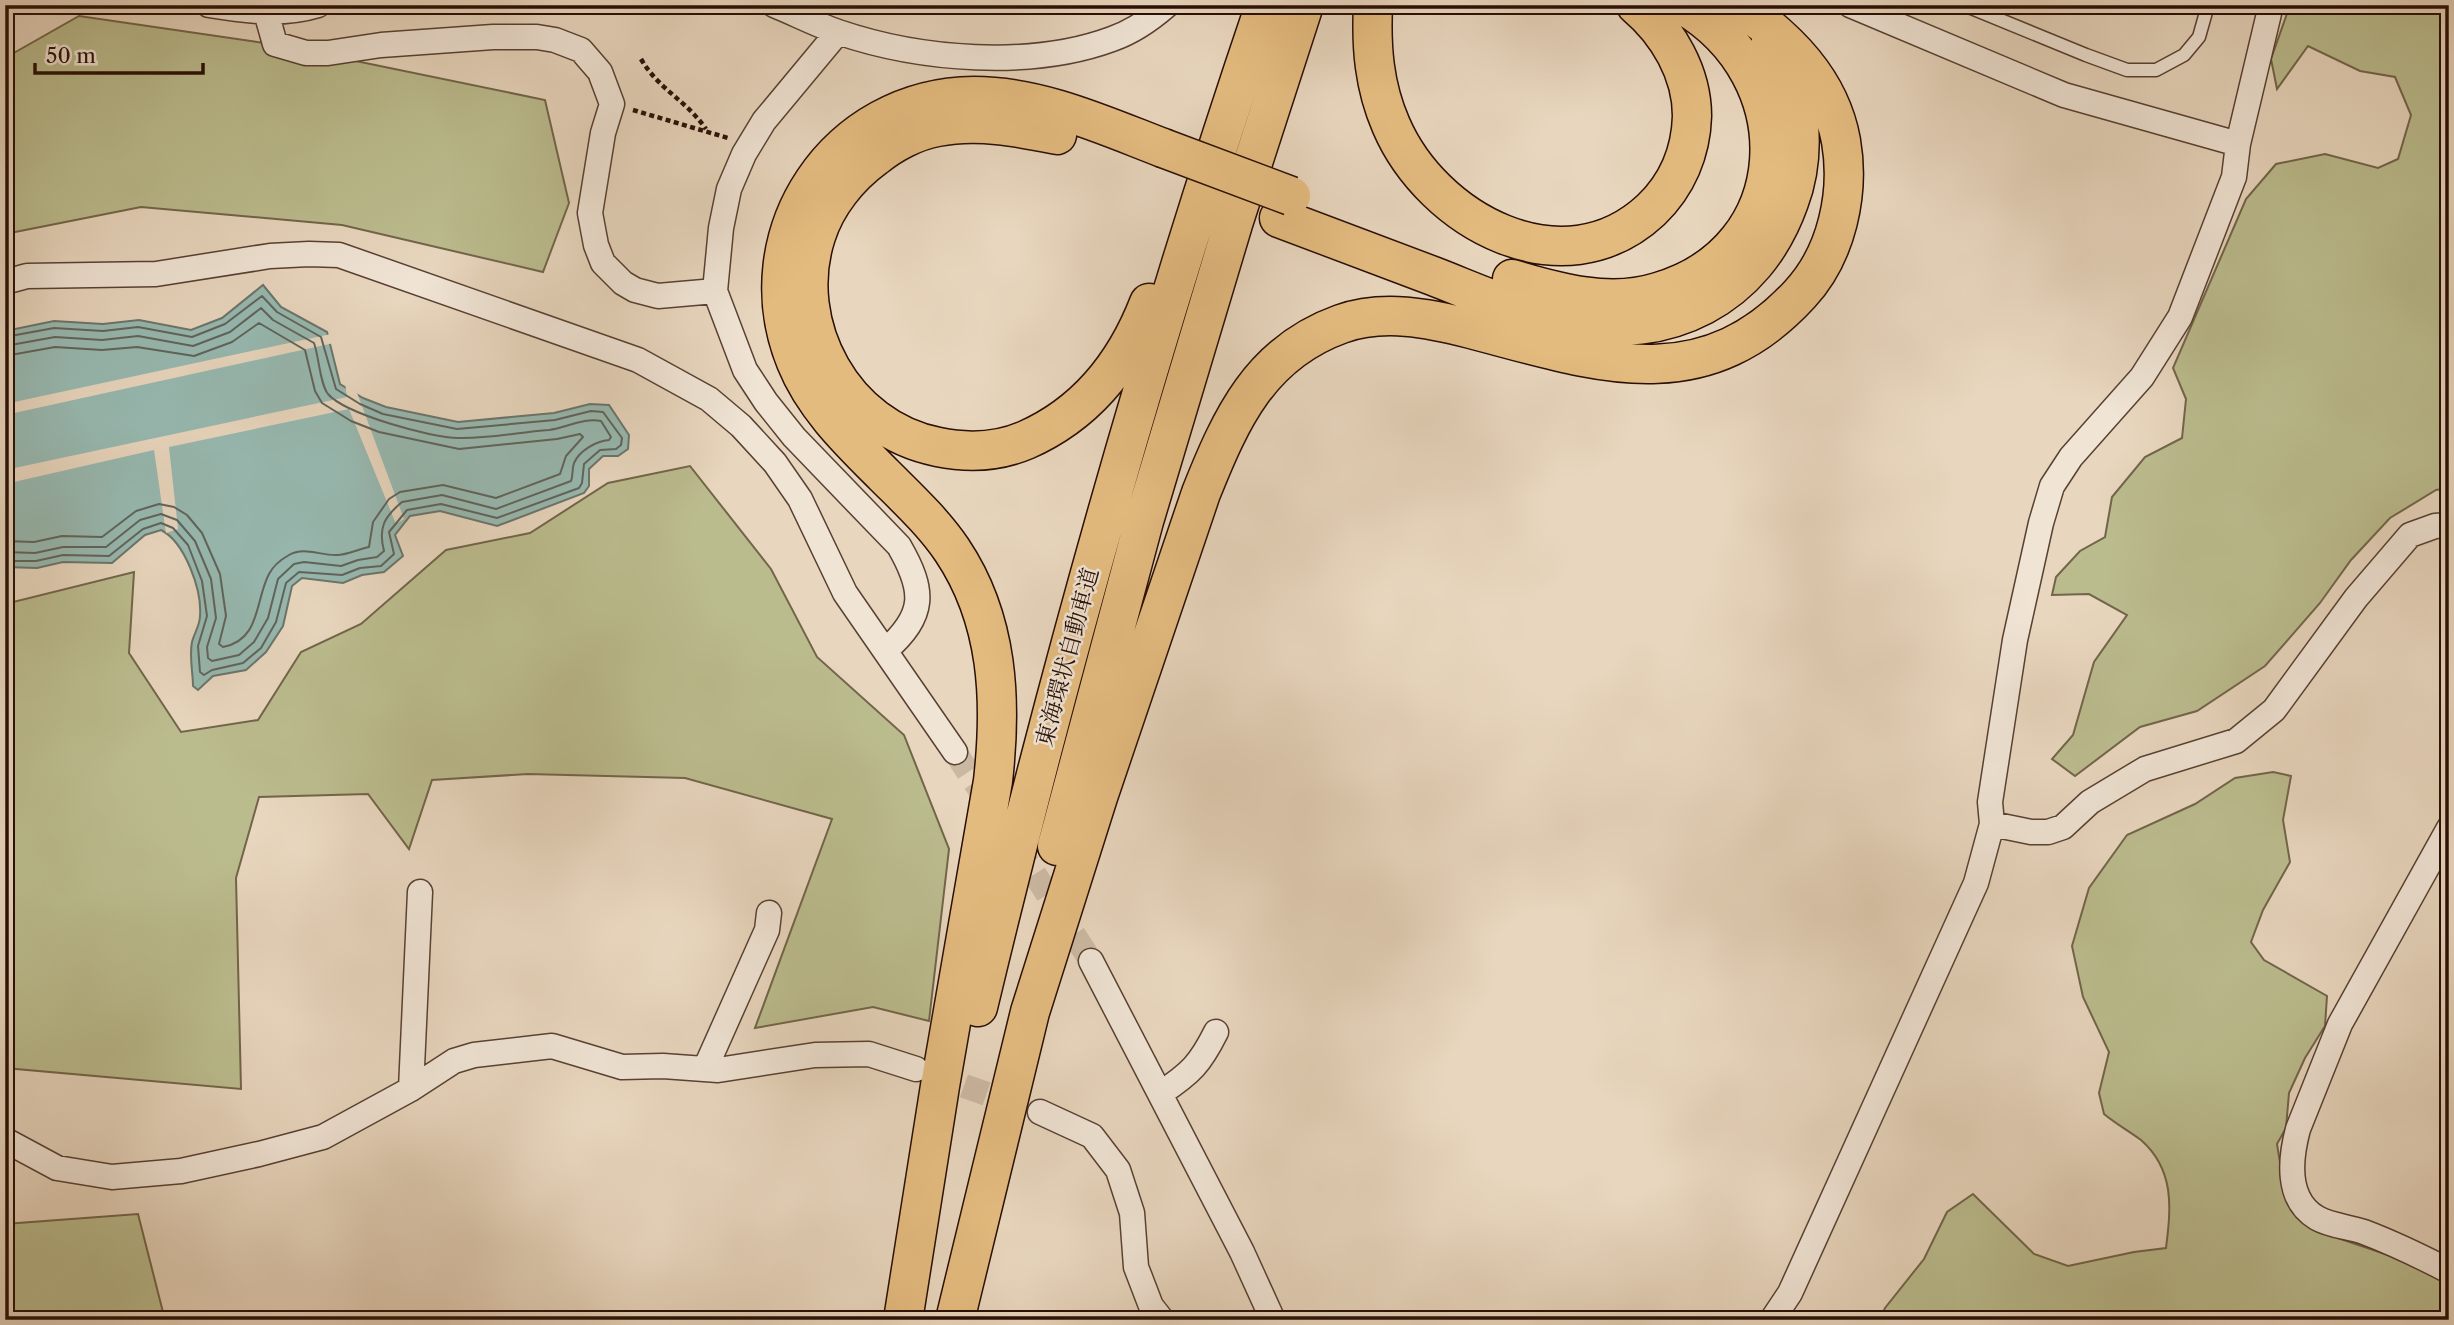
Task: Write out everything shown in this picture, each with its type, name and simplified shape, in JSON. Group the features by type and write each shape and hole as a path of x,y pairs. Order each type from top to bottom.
{"highway":[{"path":"1159,159 1057,135 993,124 964,123 935,127 908,137 861,167 843,187 828,210 816,234 810,260 809,299 817,340 844,390 860,408 900,435 925,445 984,451 1017,444 1055,425 1095,394 1115,370 1146,309 1254,5"},
{"name":"東海環状自動車道","path":"905,1320 989,961 1068,654 1155,348 1265,5"},
{"name":"東海環状自動車道","path":"948,1320 1026,971 1106,657 1233,224 1304,5"},
{"path":"1373,5 1371,37 1374,69 1381,99 1391,127 1423,176 1463,214 1489,229 1515,240 1568,246 1594,242 1619,233 1640,220 1659,203 1675,181 1686,158 1692,104 1686,79 1677,55 1662,32 1636,5"},
{"path":"1285,207 1544,289 1584,296 1630,298 1657,293 1682,283 1721,258 1738,240 1760,198 1767,174 1770,147 1768,120 1761,95 1749,70 1733,47 1713,27 1683,5"},
{"path":"905,1320 940,1086 993,782 998,734 995,663 980,604 952,549 931,523 827,414 796,363 782,310 780,282 783,254 800,204 829,161 872,124 897,111 922,103 975,96 1035,103 1066,112 1159,159 1285,207 1500,302 1570,322 1633,326 1664,321 1717,298 1738,282 1773,241 1793,191 1799,135 1796,107 1788,78 1774,50 1732,5"},
{"path":"955,1320 1038,987 1098,797 1201,493 1221,444 1238,412 1272,366 1294,347 1344,323 1370,317 1420,318 1591,359 1645,365 1684,362 1711,355 1765,328 1807,287 1822,262 1838,221 1844,167 1841,140 1823,89 1807,65 1787,43 1739,5"}],"street":[{"path":"209,5 266,12 290,12 318,5"},
{"path":"774,5 838,32 890,46 945,54 996,57 1045,55 1086,48 1115,38 1142,24 1167,5"},
{"path":"1850,5 2064,95 2238,144"},
{"path":"1772,1320 1790,1293 1976,883 1992,824 1990,802 2015,640 2040,523 2052,486 2071,457 2142,377 2180,317 2234,177 2238,144 2270,5"},
{"path":"266,12 275,44 306,53 493,37 555,40 581,50 591,60 605,83 611,104 603,133 590,213 596,245 603,262 623,284 658,296 715,291"},
{"path":"838,32 764,121 748,147 729,189 721,228 715,291 745,370 766,402 794,437 899,546 909,564 917,582 919,600 914,619 902,636 885,651"},
{"path":"5,282 27,276 156,274 270,256 339,255 638,360 709,399 741,426 775,463 800,499 845,593 955,752"},
{"path":"1992,824 2031,832 2048,832 2063,827 2090,802 2145,769 2236,741 2274,710 2356,598 2410,535 2435,526 2449,525"},
{"path":"2449,828 2340,1024 2298,1129 2294,1144 2293,1173 2294,1190 2305,1207 2318,1219 2365,1233 2449,1271"},
{"path":"411,1089 420,892"},
{"path":"705,1069 767,930 769,913"},
{"path":"1090,961 1161,1093 1242,1252 1273,1320"},
{"path":"1161,1093 1179,1082 1201,1061 1216,1032"},
{"path":"5,1140 57,1168 112,1177 181,1171 323,1137 411,1089 454,1061 474,1055 552,1046 622,1067 663,1066 718,1070 815,1055 869,1054 916,1069"},
{"path":"1040,1112 1092,1136 1118,1170 1132,1213 1136,1267 1151,1306 1162,1320"}],"lane":[{"path":"1964,5 2096,59 2127,70 2140,71 2156,70 2184,55 2199,37 2208,5"}],"path":[{"path":"641,59 650,75 683,101 708,131"},
{"path":"611,104 722,135 748,147"}],"green space":[{"path":"2290,5 2449,5 2449,488 2436,490 2390,518 2351,560 2320,603 2265,666 2197,711 2140,727 2075,776 2052,759 2073,735 2094,662 2127,615 2089,594 2052,595 2056,577 2080,551 2105,537 2112,497 2145,457 2182,438 2186,399 2173,368 2246,199 2276,164 2325,154 2378,168 2398,159 2411,115 2395,77 2360,71 2308,46 2277,89 2271,59"},
{"path":"79,16 278,45 545,100 569,203 543,272 342,225 141,207 5,234 5,58"},
{"path":"690,466 771,569 817,657 904,735 949,849 929,1021 873,1007 755,1028 832,819 685,778 528,774 432,780 409,849 368,794 259,797 236,878 241,1089 5,1068 5,604 134,572 129,653 181,732 258,720 301,652 361,624 446,550 530,533 608,483"},
{"path":"2273,772 2291,776 2283,820 2290,862 2263,910 2251,942 2264,960 2327,996 2325,1026 2305,1058 2289,1093 2286,1128 2277,1144 2284,1187 2338,1238 2400,1259 2449,1283 2449,1320 1879,1320 1885,1308 1924,1259 1947,1212 1973,1194 2034,1254 2068,1266 2166,1248 2169,1204 2165,1177 2160,1164 2141,1140 2104,1114 2099,1093 2109,1052 2083,997 2072,946 2089,888 2127,835 2195,804 2235,778"},
{"path":"138,1214 165,1320 5,1320 5,1224"}],"water":[{"path":"263,285 281,307 327,332 340,384 363,398 386,407 458,422 554,413 590,404 609,405 629,435 628,449 618,456 603,456 589,469 589,486 584,493 497,526 440,511 410,516 395,535 403,556 384,572 362,575 343,583 302,578 292,586 283,626 266,652 246,670 213,676 198,690 193,686 191,653 200,619 198,593 190,568 178,545 161,530 145,535 112,563 63,562 37,568 5,567 5,331 54,321 103,324 139,320 191,330 222,318"}],"pier":[{"path":"331,334 334,343 5,415 5,404"},
{"path":"345,383 356,390 404,519 396,524 349,409 169,447 178,529 166,533 154,450 5,484 5,470 347,397"}],"tunnel":[{"path":"955,752 991,807"},
{"path":"1015,844 1091,961"},
{"path":"930,1074 1021,1106"}]}
